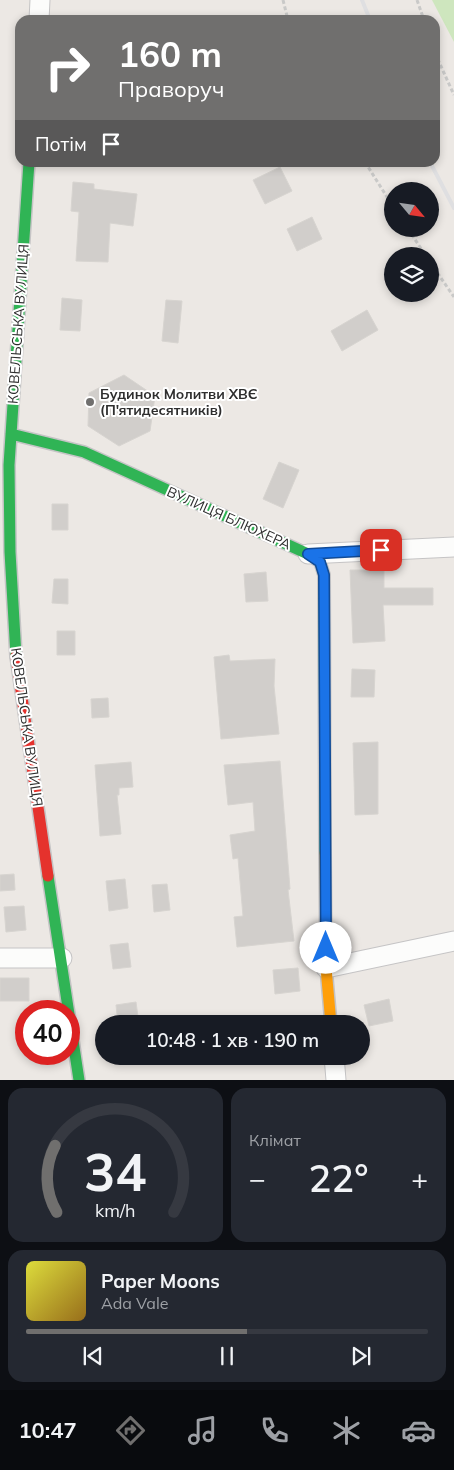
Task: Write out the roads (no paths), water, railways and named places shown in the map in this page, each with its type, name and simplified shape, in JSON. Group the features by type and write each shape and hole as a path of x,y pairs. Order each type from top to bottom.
{"street":[{"path":"39,15 40,0"},
{"name":"КОВЕЛЬСЬКА ВУЛИЦЯ","path":"29,167 9,465 9,674 62,958 79,1080"},
{"name":"ВУЛИЦЯ БЛЮХЕРА","path":"11,434 84,452 308,554 320,562 324,575 326,968 330,1015"},
{"path":"308,554 454,547"},
{"path":"326,968 454,941"},
{"path":"0,958 62,958"},
{"path":"335,1065 336,1080"}],"railway":[{"path":"362,0 368,15"},
{"path":"433,167 454,208"}],"place":[{"name":"Будинок Молитви ХВЄ (П'ятидесятників)","path":"90,402"}]}
